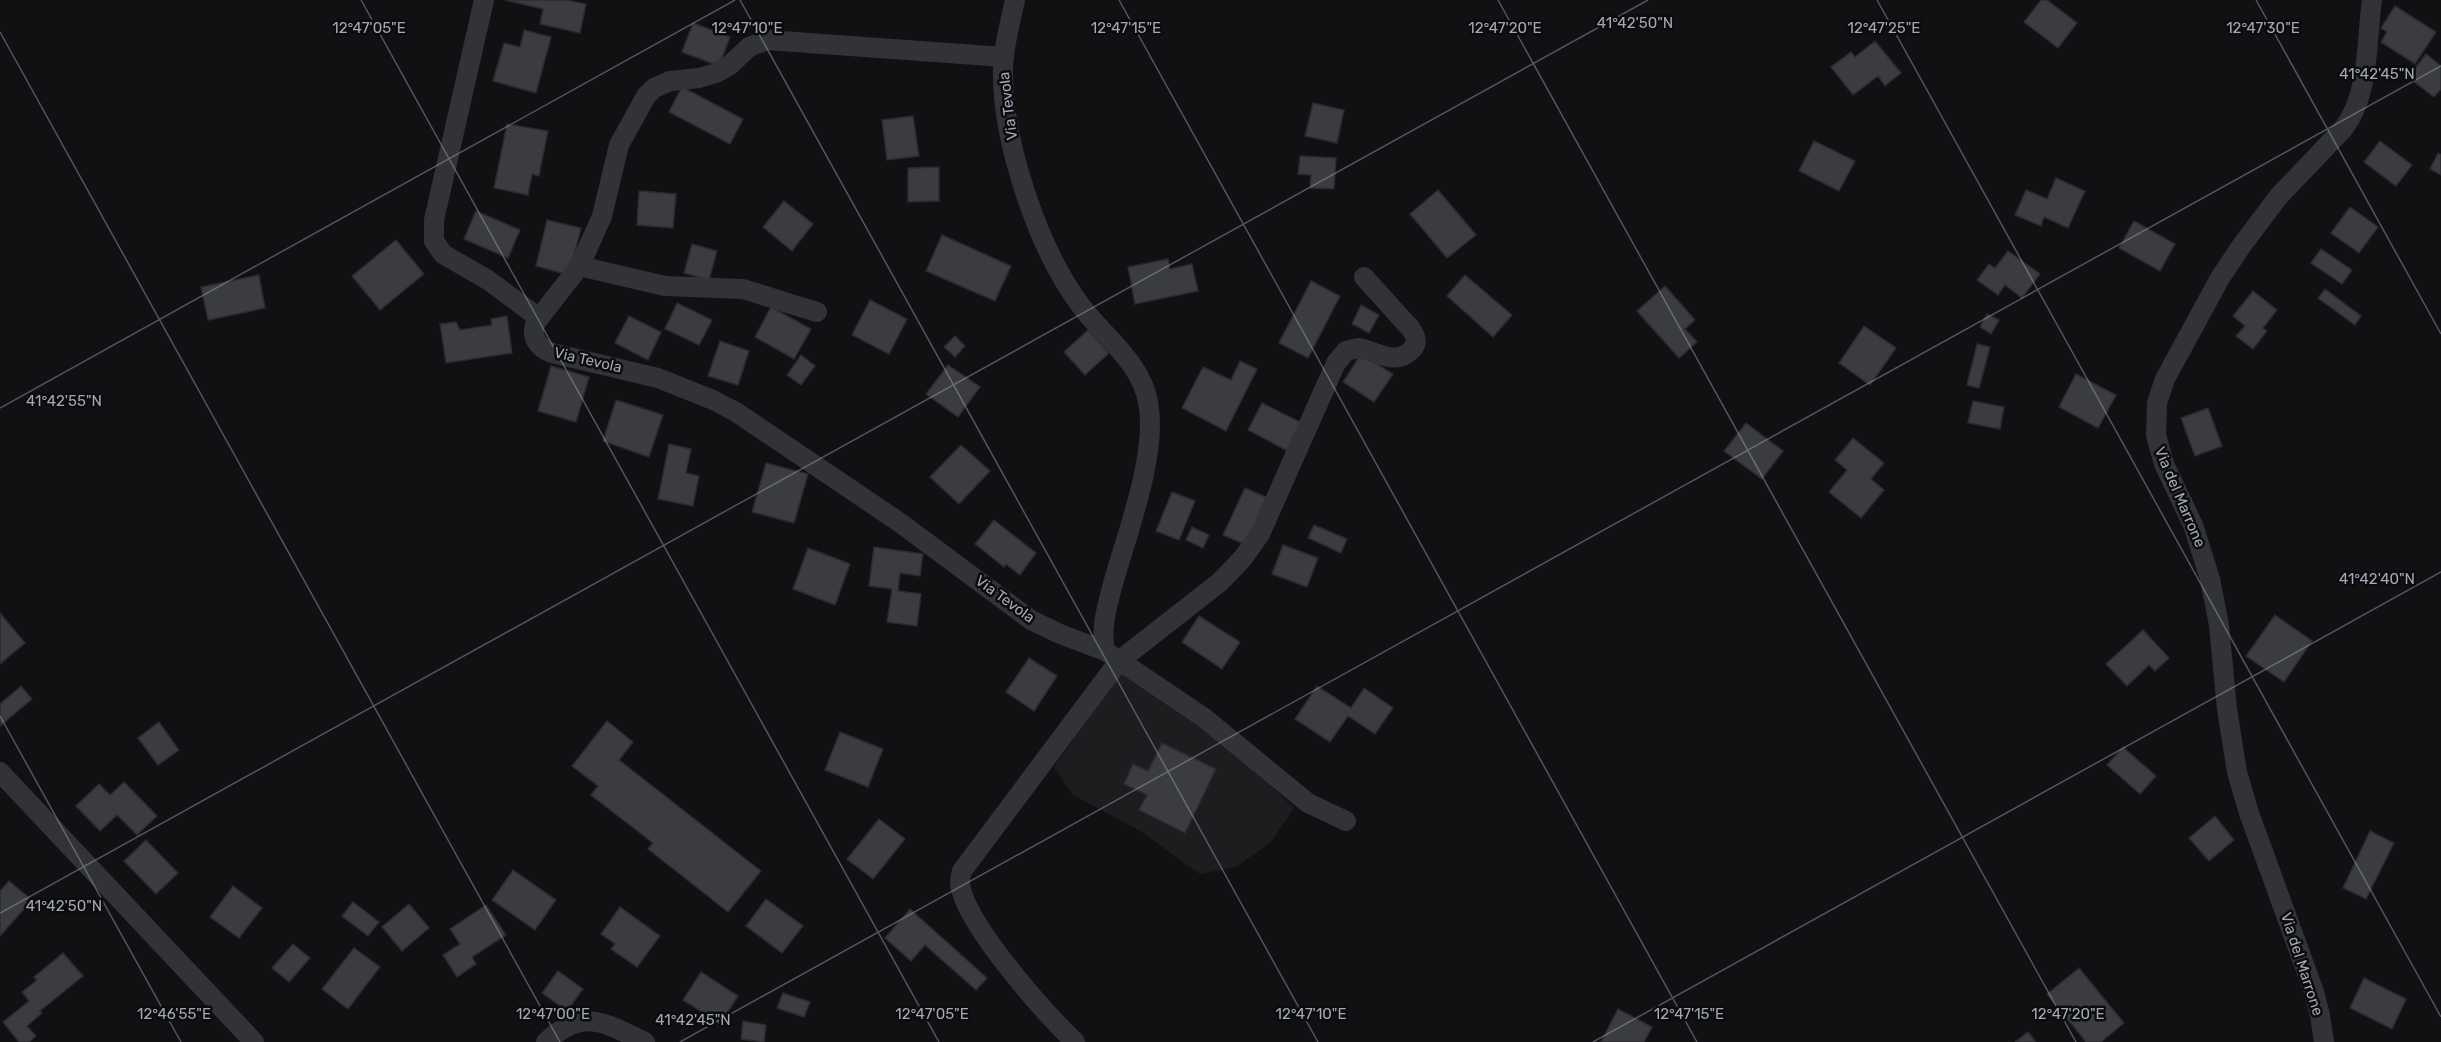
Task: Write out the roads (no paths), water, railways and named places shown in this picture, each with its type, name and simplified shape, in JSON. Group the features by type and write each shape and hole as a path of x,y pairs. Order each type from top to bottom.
{"street":[{"path":"484,0 432,236 436,246 447,258 488,280 539,318"},
{"name":"Via Tevola","path":"1015,0 1004,57 1005,105 1014,152 1025,188 1049,251 1081,306 1131,364 1141,381 1149,403 1148,446 1102,629 1112,656"},
{"name":"Via del Marrone","path":"2324,1042 2314,992 2249,813 2239,778 2231,737 2219,625 2210,579 2193,525 2160,454 2155,419 2158,395 2164,379 2234,257 2279,196 2343,129 2351,117 2360,92 2372,0"},
{"name":"Via Tevola","path":"1004,57 767,40 753,44 730,64 712,75 670,81 660,85 643,102 619,145 602,216 579,266 539,318 533,335 546,351 658,378 729,408 777,438 884,512 1031,620 1112,656 1203,717 1308,802 1346,821"},
{"path":"579,266 674,287 743,289 817,312"},
{"path":"1075,1042 1044,1009 990,942 964,898 961,890 961,876 967,864 1112,656 1220,582 1249,550 1260,534 1342,354 1358,348 1381,357 1392,358 1405,354 1416,345 1411,329 1364,277"},
{"path":"0,772 254,1042"},
{"path":"546,1042 566,1026 590,1020 609,1025 645,1042"}]}
